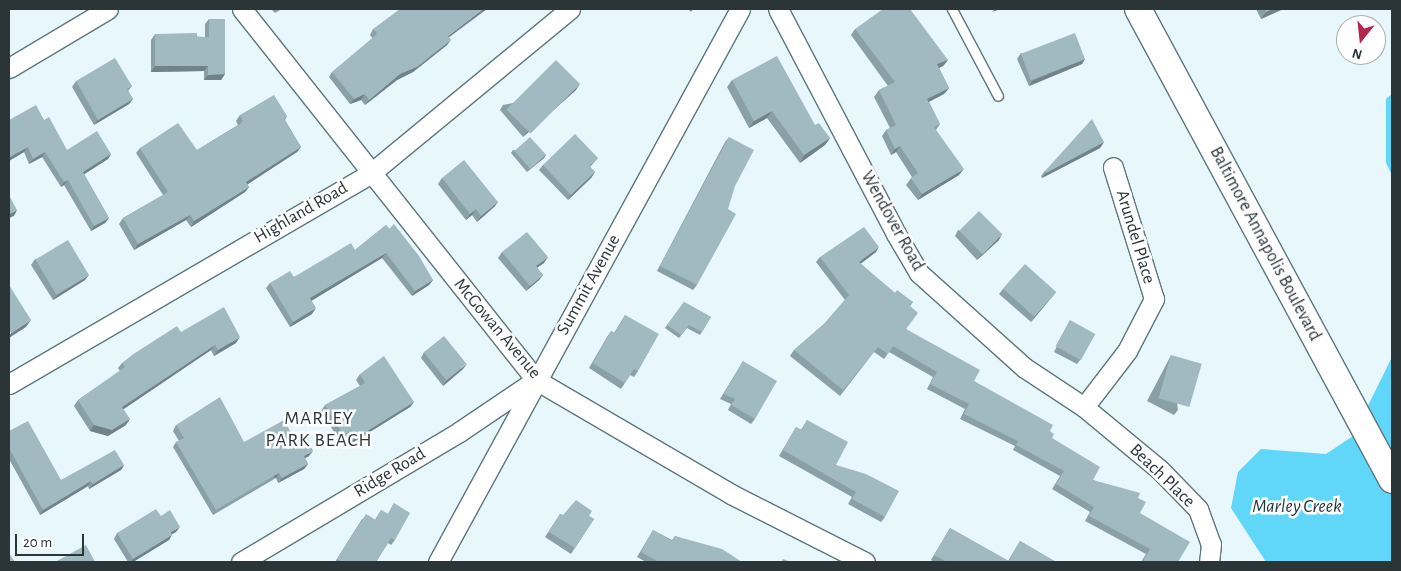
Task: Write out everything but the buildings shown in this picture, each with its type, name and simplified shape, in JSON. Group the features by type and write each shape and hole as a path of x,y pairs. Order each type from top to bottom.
{"main road":[{"name":"Baltimore Annapolis Boulevard","path":"1138,9 1392,480"}],"street":[{"path":"9,68 108,9"},
{"name":"McGowan Avenue","path":"242,9 536,380 731,494 865,562"},
{"name":"Highland Road","path":"9,384 371,172 570,9"},
{"name":"Summit Avenue","path":"438,562 740,9"},
{"name":"Wendover Road","path":"778,9 896,234 920,273 1024,368 1084,407"},
{"name":"Arundel Place","path":"1084,407 1127,351 1154,299 1113,167"},
{"name":"Ridge Road","path":"241,562 459,432 536,380"},
{"name":"Beach Place","path":"1084,407 1159,469 1198,510 1211,544 1210,562"}],"lane":[{"path":"952,9 998,96"}],"water":[{"path":"1392,94 1392,175 1386,163 1386,99"},
{"name":"Marley Creek","path":"1392,357 1392,562 1266,562 1231,508 1238,472 1261,449 1326,454 1353,436"}],"district":[{"name":"MARLEY PARK BEACH","path":"319,430"}]}
